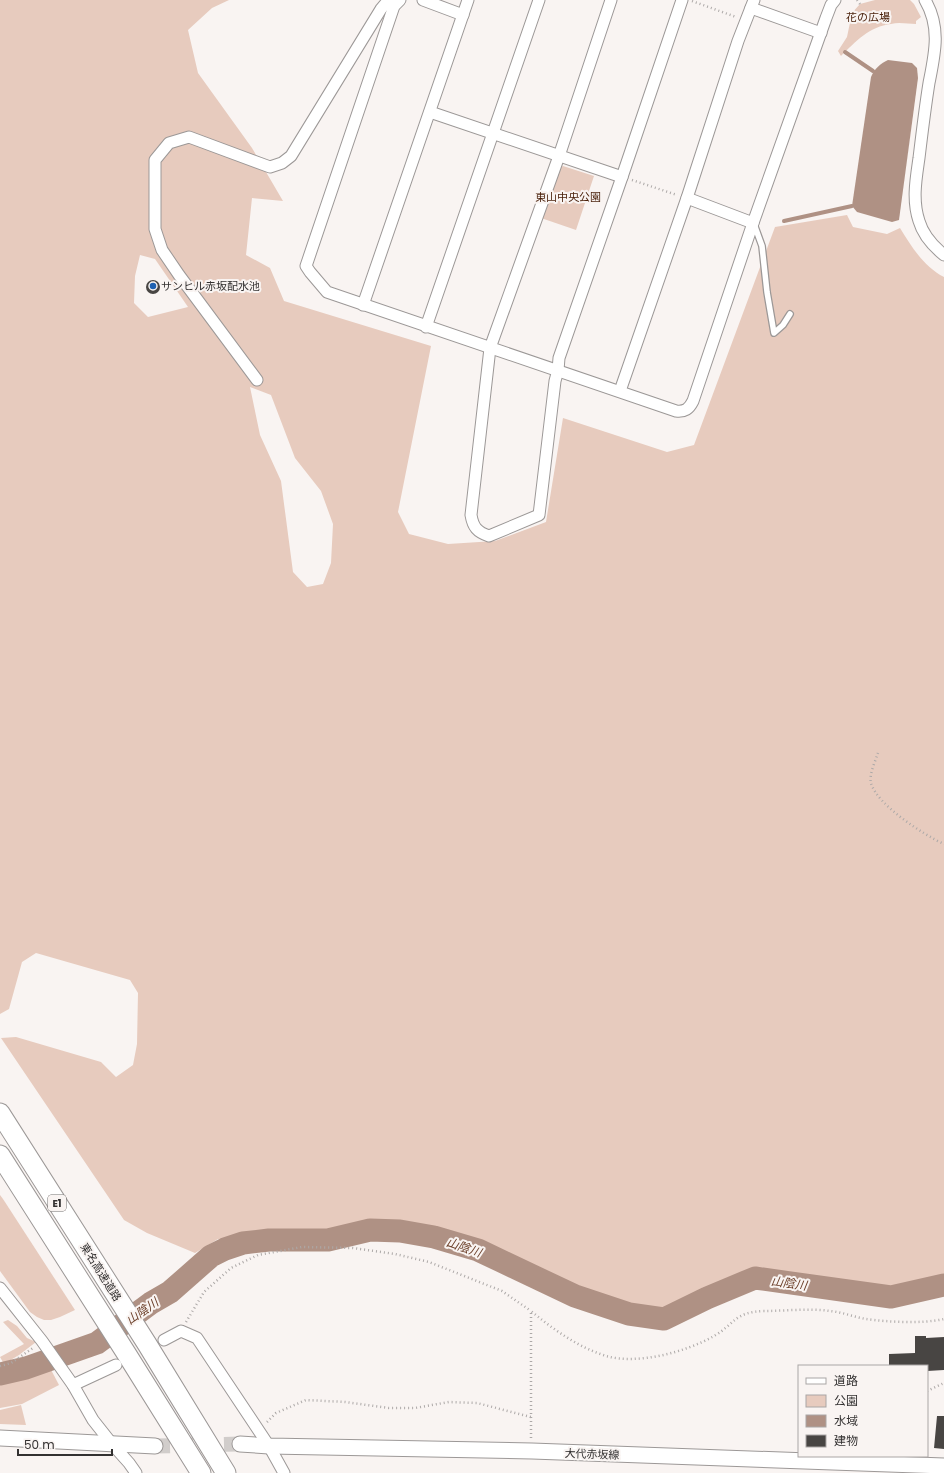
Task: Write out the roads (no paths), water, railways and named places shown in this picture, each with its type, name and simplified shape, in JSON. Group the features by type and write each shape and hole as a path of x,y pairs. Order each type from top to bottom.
{"highway":[{"name":"東名高速道路","path":"0,1113 114,1293 155,1342 226,1473"},
{"name":"東名高速道路","path":"0,1155 96,1305 121,1359 201,1473"}],"main road":[{"path":"0,1438 155,1446"},
{"name":"大代赤坂線","path":"240,1444 269,1446 532,1451 944,1466"}],"street":[{"path":"423,0 463,14"},
{"path":"363,304 468,0"},
{"path":"426,327 539,0"},
{"path":"611,0 560,156 490,348 471,515 476,529 480,533 489,536 539,515 559,358 682,0"},
{"path":"257,380 162,250 155,229 155,160 169,143 189,137 270,167 282,163 291,156 381,9 386,3 397,3 306,266 310,272 327,292 676,411 683,412 690,408 694,401 753,223 834,0"},
{"path":"925,0 932,12 935,51 924,116 915,195 919,221 922,229 929,240 944,255"},
{"path":"620,391 687,198 738,41 753,4 821,33"},
{"path":"430,112 622,177"},
{"path":"687,198 753,223"},
{"path":"0,1288 70,1381 93,1420 136,1473"},
{"path":"155,1342 181,1331 197,1338 269,1446 284,1473"},
{"path":"70,1381 121,1359"}],"lane":[{"path":"753,223 762,246 767,292 774,333 783,325 790,314"}],"water":[{"path":"888,60 912,63 917,68 918,78 899,220 892,222 857,212 852,206 871,77 878,67"}],"waterway":[{"path":"845,52 873,71"},
{"path":"784,221 852,206"},
{"name":"山陰川","path":"0,1374 26,1368 97,1343 151,1303 170,1292 211,1256 225,1249 243,1243 269,1240 328,1240 370,1230 400,1231 434,1237 478,1250 575,1296 629,1314 664,1319 707,1298 755,1278 891,1297 944,1285"}],"tunnel":[{"path":"155,1446 240,1444"}],"place":[{"name":"サンヒル赤坂配水池","path":"153,286"}],"park label":[{"name":"花の広場","path":"868,17"},
{"name":"東山中央公園","path":"568,197"}]}
